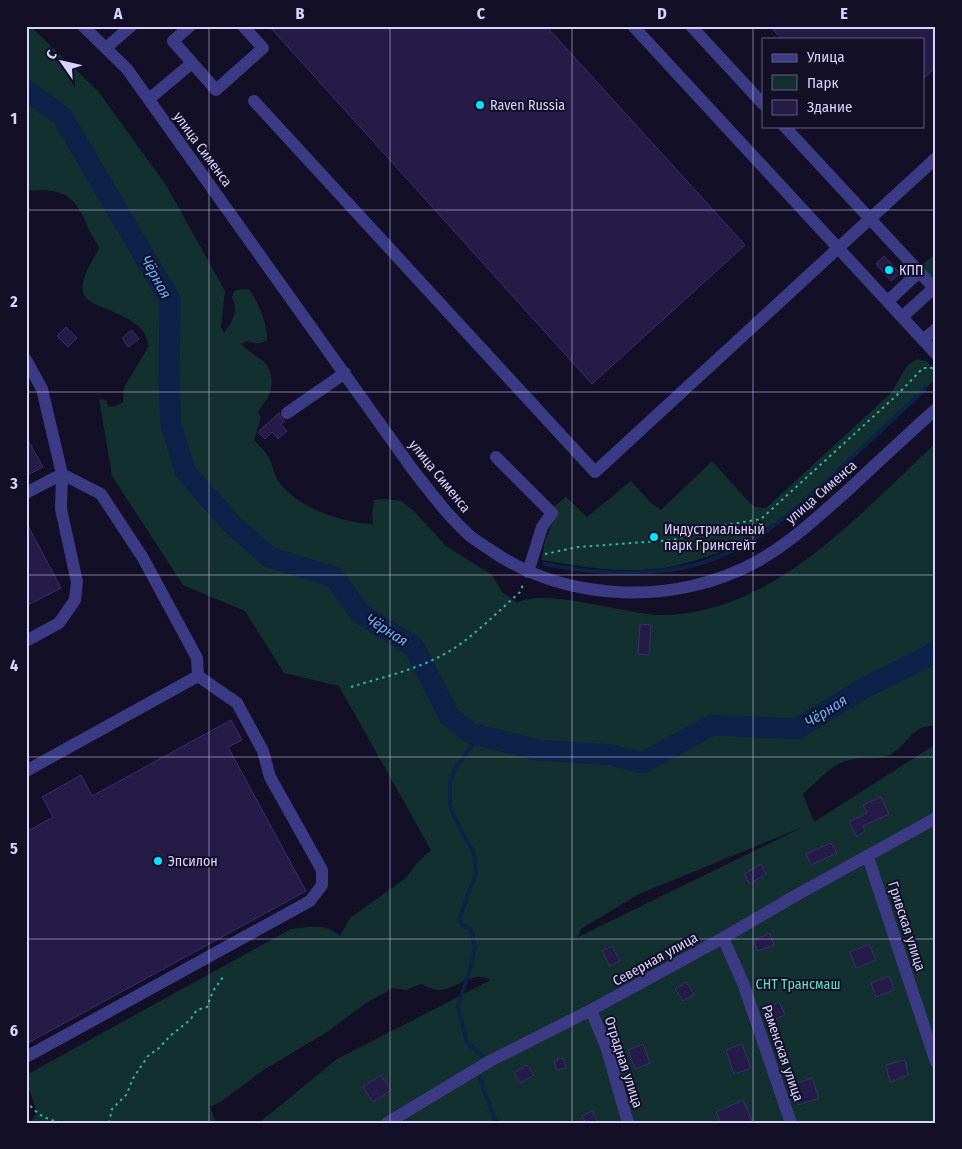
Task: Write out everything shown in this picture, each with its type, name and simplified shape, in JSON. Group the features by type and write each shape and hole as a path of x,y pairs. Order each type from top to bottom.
{"street":[{"name":"улица Сименса","path":"83,26 127,69 413,470 440,505 471,536 508,562 528,572 549,580 578,587 619,592 667,591 714,580 757,561 795,536 936,409"},
{"path":"106,48 131,26"},
{"path":"190,26 173,42 216,90 263,48 243,26"},
{"path":"634,26 936,354"},
{"path":"691,26 762,103"},
{"path":"149,99 192,63"},
{"path":"254,101 595,472 936,158"},
{"path":"786,128 935,289 902,317"},
{"path":"888,301 919,272"},
{"path":"924,340 936,329"},
{"path":"26,360 42,389 62,474 61,509 77,582 76,600 59,623 26,641"},
{"path":"288,413 345,373"},
{"path":"496,457 552,513 542,527 528,572"},
{"path":"26,493 62,474"},
{"path":"62,474 101,494 142,558 197,658 198,676"},
{"path":"26,771 198,676"},
{"path":"26,1057 310,901 322,885 322,870 270,777 264,751 237,703 198,676"},
{"name":"Северная улица","path":"390,1122 490,1061 591,1010 936,818"},
{"name":"Гривская улица","path":"868,857 936,1062"},
{"name":"Раменская улица","path":"723,938 743,984 791,1123"},
{"name":"Отрадная улица","path":"591,1010 607,1049 628,1123"}],"path":[{"path":"533,556 578,547 673,540 715,527 761,518 897,395 923,368 936,368"},
{"path":"351,687 411,669 455,648 520,592 523,584"},
{"path":"109,1123 112,1109 127,1094 132,1080 148,1056 190,1020 197,1010 207,1007 213,991 223,977"},
{"path":"26,1101 37,1114 49,1120 65,1123"}],"green space":[{"name":"СНТ Трансмаш","path":"26,26 30,26 98,91 166,185 225,291 221,327 224,333 230,325 235,312 232,298 234,291 249,289 256,300 264,320 267,340 257,343 247,341 241,344 265,363 271,373 271,390 258,412 261,418 254,440 267,455 279,482 297,499 309,506 348,521 373,524 374,500 401,501 415,512 446,546 492,575 502,592 517,603 529,599 545,598 659,615 689,613 725,604 760,589 792,569 823,546 853,521 936,443 936,725 923,727 900,748 887,756 853,759 838,764 803,794 814,822 936,744 936,1123 259,1123 337,1059 491,980 478,977 440,990 421,984 406,990 393,988 366,1003 327,1032 262,1071 222,1101 210,1107 216,1123 30,1123 37,1113 30,1091 26,1089 26,1075 291,929 317,926 329,929 340,936 350,918 406,878 417,863 431,850 339,686 284,673 245,611 183,585 112,476 99,399 106,400 109,407 123,402 124,387 149,346 145,334 137,325 127,318 86,298 83,292 83,281 99,248 78,207 60,193 44,190 26,191","holes":["803,827 578,937 581,929 639,894"]},
{"path":"936,253 936,281 921,266"},
{"path":"917,359 927,361 935,371 936,379 802,502 763,532 733,547 700,559 654,569 583,567 541,560 545,541 556,514 552,508 566,497 587,517 631,481 651,503 661,510 712,461 749,502 755,507 766,508 891,393 907,366"}],"building":[{"path":"269,26 546,26 745,245 592,384"},
{"path":"770,26 936,26 936,67 924,78 924,38 780,38"},
{"name":"КПП","path":"884,256 900,273 891,281 876,264"},
{"path":"66,327 77,338 68,347 57,336"},
{"path":"132,330 139,339 128,347 122,338"},
{"path":"279,413 285,421 281,424 287,431 278,439 272,432 265,439 258,432"},
{"path":"26,437 43,467 26,476"},
{"path":"26,522 61,588 26,606"},
{"path":"640,624 651,625 649,655 638,654"},
{"name":"Эпсилон","path":"231,720 242,740 228,747 306,891 26,1044 26,832 53,817 42,797 81,775 92,796"},
{"path":"881,797 889,814 863,826 865,831 857,837 849,822 867,813 863,805"},
{"path":"831,843 837,853 811,865 806,854"},
{"path":"761,864 766,874 750,884 744,874"},
{"path":"770,933 774,945 758,951 753,941"},
{"path":"869,944 876,960 856,968 850,952"},
{"path":"612,946 620,961 610,966 602,951"},
{"path":"889,976 894,990 876,997 871,983"},
{"path":"686,982 694,994 683,1001 675,989"},
{"path":"779,1002 785,1015 768,1022 766,1009"},
{"path":"643,1044 650,1063 635,1069 628,1050"},
{"path":"742,1044 751,1068 734,1074 726,1050"},
{"path":"563,1058 566,1068 557,1070 554,1061"},
{"path":"905,1060 908,1075 890,1082 886,1065"},
{"path":"527,1065 534,1075 520,1083 514,1073"},
{"path":"381,1075 391,1090 373,1102 363,1087"},
{"path":"812,1078 819,1098 798,1105 792,1085"},
{"path":"743,1100 753,1123 721,1123 716,1112"},
{"path":"592,1111 598,1123 586,1123 582,1116"}],"waterway":[{"name":"Чёрная","path":"26,90 62,116 170,300 169,383 171,425 185,471 229,521 269,557 334,577 360,613 414,647 449,716 470,733 537,750 611,755 642,763 712,725 797,729 864,688 936,651"},
{"path":"545,564 608,573 651,572 693,565 732,551 784,518 830,478 925,389"},
{"path":"479,736 455,769 450,782 450,805 460,829 474,852 476,873 460,917 461,924 471,930 475,947 458,1006 467,1042 482,1056"},
{"path":"480,1078 496,1123"}],"place":[{"name":"Raven Russia","path":"480,105"},
{"name":"КПП","path":"889,270"},
{"name":"Индустриальный парк Гринстейт","path":"654,537"},
{"name":"Эпсилон","path":"158,861"}]}
